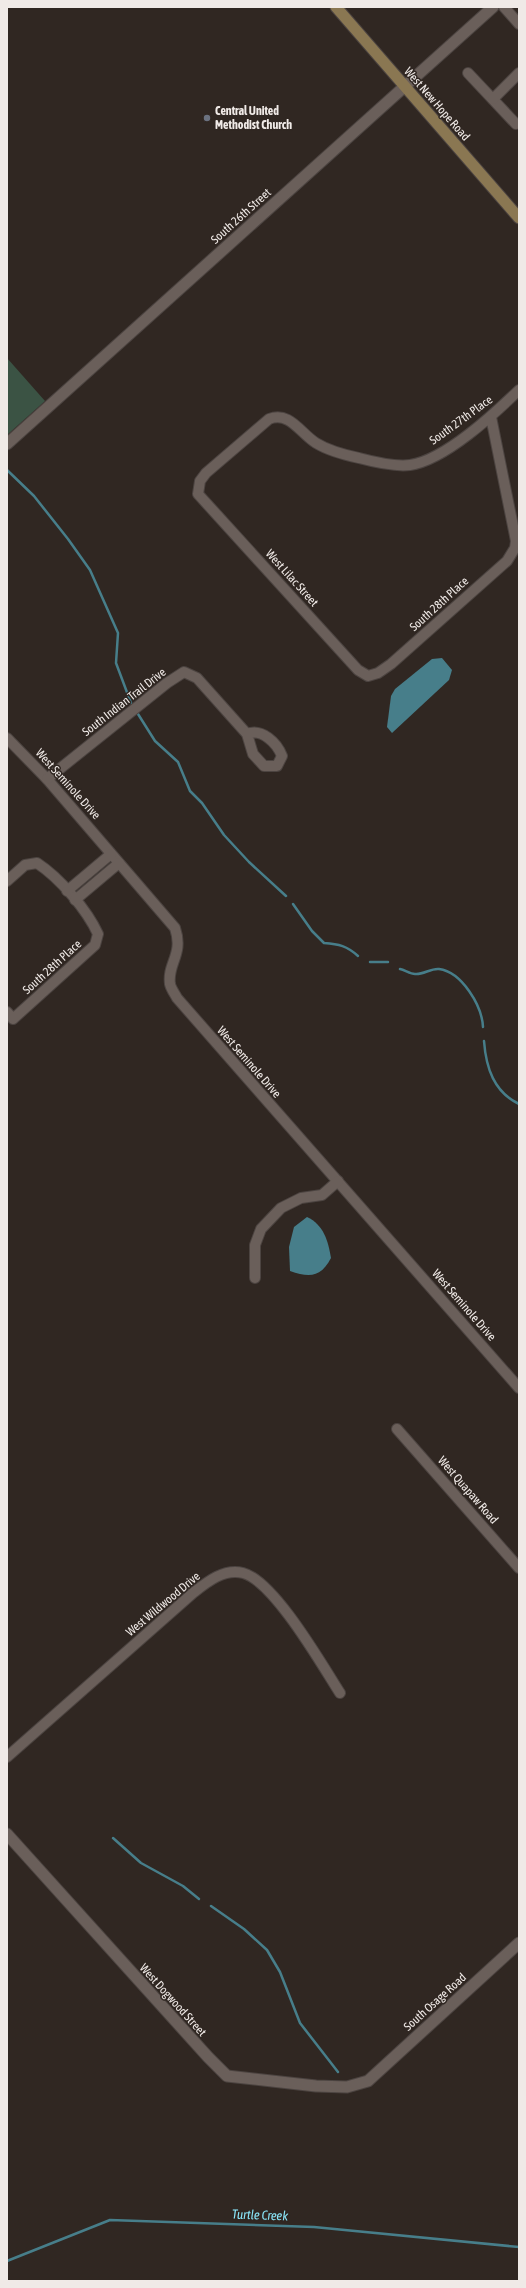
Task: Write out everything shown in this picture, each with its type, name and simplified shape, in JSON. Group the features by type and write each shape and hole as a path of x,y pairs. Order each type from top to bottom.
{"main road":[{"name":"West New Hope Road","path":"336,7 519,218"}],"street":[{"name":"South 26th Street","path":"7,444 493,7"},
{"path":"504,7 519,24"},
{"path":"468,73 516,124"},
{"path":"493,99 519,73"},
{"name":"South 27th Place","path":"198,494 200,481 206,474 269,419 278,416 287,419 316,443 341,454 372,462 410,465 441,454 491,416 519,390"},
{"name":"South 28th Place","path":"368,676 378,673 391,664 507,561 515,548 516,541 491,416"},
{"name":"West Lilac Street","path":"198,494 358,670 368,676"},
{"name":"South Indian Trail Drive","path":"48,779 184,672 197,678 247,734"},
{"name":"West Seminole Drive","path":"7,738 48,779 175,928 179,941 170,974 170,985 177,998 519,1388"},
{"path":"7,880 25,865 37,863 49,870 67,891 111,854"},
{"path":"75,900 119,863"},
{"name":"South 28th Place","path":"10,1016 95,945 98,934 92,920 67,891"},
{"path":"255,1278 255,1246 261,1229 281,1208 301,1198 322,1195 338,1181"},
{"name":"West Quapaw Road","path":"397,1429 519,1568"},
{"name":"West Wildwood Drive","path":"7,1757 193,1593 222,1574 241,1572 252,1576 267,1590 307,1641 340,1693"},
{"name":"West Dogwood Street","path":"7,1834 208,2058 227,2076 316,2086 347,2087 368,2081"},
{"name":"South Osage Road","path":"368,2081 519,1943"}],"green space":[{"path":"7,358 45,401 7,435"}],"water":[{"path":"442,658 452,670 449,680 392,733 387,727 391,696 395,689 432,659"},
{"path":"307,1217 318,1224 324,1234 331,1258 319,1272 303,1275 290,1271 289,1247 294,1227"}],"waterway":[{"path":"7,470 34,496 90,570 118,633 116,663 131,703"},
{"path":"138,714 155,741 178,762 190,791 202,803 224,835 249,862 286,896"},
{"path":"293,904 312,931 324,943 342,946 358,956"},
{"path":"370,962 388,962"},
{"path":"400,969 418,974 439,969 447,971 455,976 463,983 475,1000 482,1019 483,1027"},
{"path":"484,1041 489,1070 497,1086 510,1099 519,1104"},
{"path":"113,1838 141,1863 183,1886 199,1899"},
{"path":"211,1906 244,1929 267,1950 280,1972 300,2023 338,2072"},
{"name":"Turtle Creek","path":"7,2261 110,2220 314,2227 519,2247"}],"place":[{"name":"Central United Methodist Church","path":"207,118"}]}
